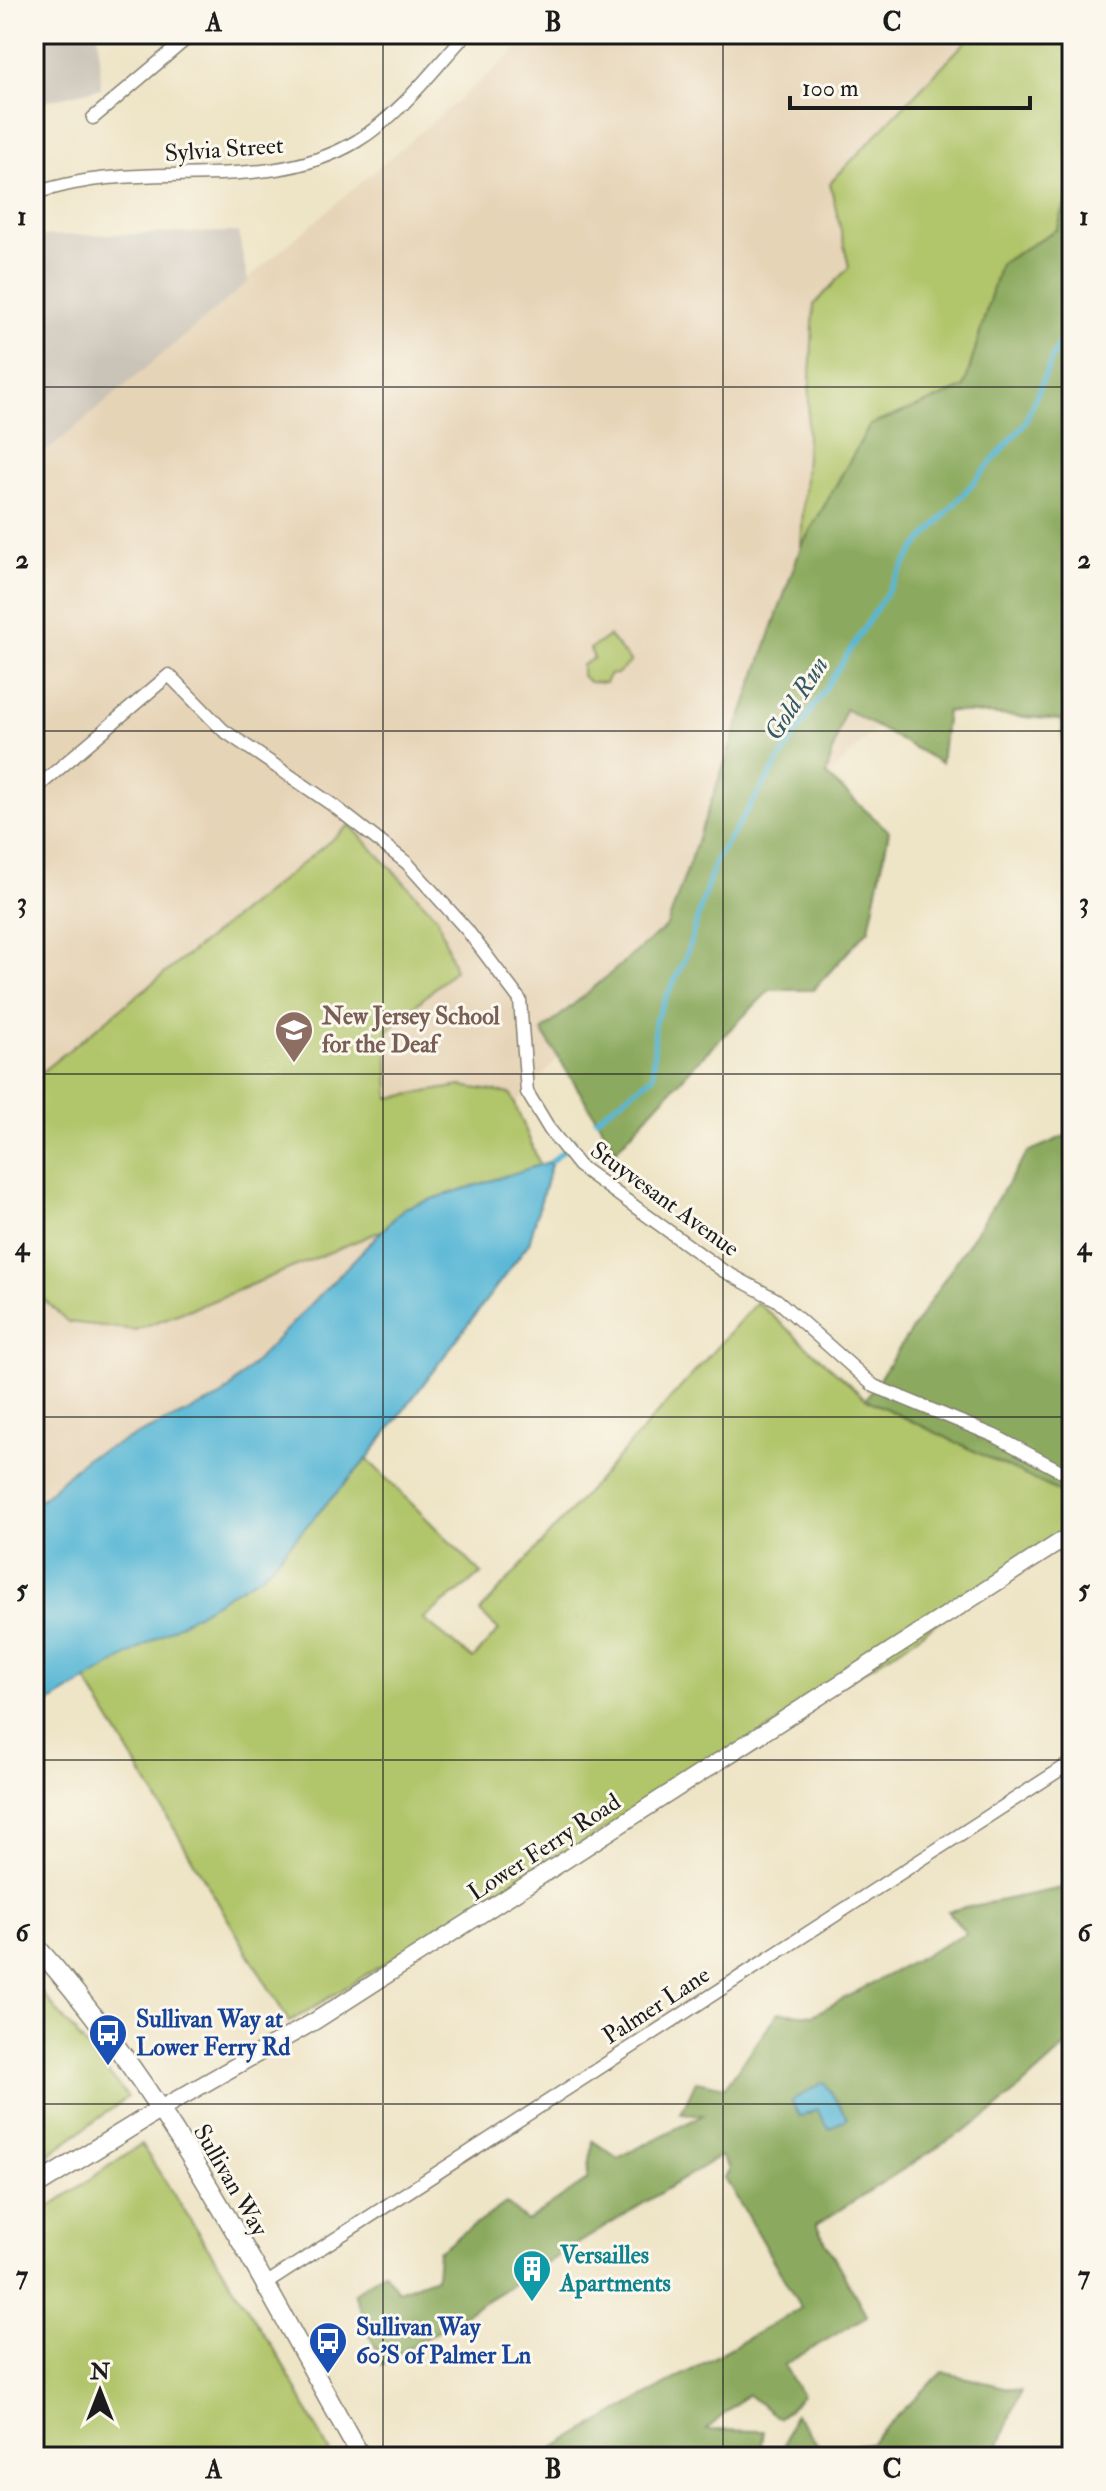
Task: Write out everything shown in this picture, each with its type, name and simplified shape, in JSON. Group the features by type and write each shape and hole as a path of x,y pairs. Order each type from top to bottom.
{"main road":[{"name":"Sullivan Way","path":"34,1944 70,1983 160,2109 361,2457"},
{"name":"Lower Ferry Road","path":"34,2187 160,2109"}],"street":[{"path":"93,118 192,34"},
{"name":"Sylvia Street","path":"34,193 101,178 278,169 329,155 356,142 398,109 460,36"},
{"name":"Stuyvesant Avenue","path":"34,790 169,675 223,730 334,806 407,863 467,930 520,1000 527,1092 550,1130 579,1166 722,1270 777,1300 874,1386 995,1436 1072,1477"},
{"name":"Lower Ferry Road","path":"160,2109 315,2021 1072,1534"},
{"name":"Palmer Lane","path":"264,2285 1072,1762"}],"shaded area":[{"path":"34,34 98,34 101,88 40,102 34,127"},
{"name":"New Jersey School for the Deaf","path":"536,34 1004,34 1072,86 1072,524 34,1604 34,460"},
{"path":"238,232 248,282 34,462 34,236"}],"green space":[{"path":"973,34 1072,34 1072,185 1057,229 1000,264 964,388 870,425 801,547 814,305 849,267 830,183"},
{"path":"1072,185 1072,884 1062,720 947,711 941,763 845,709 826,775 889,831 869,929 813,990 770,990 697,1062 616,1150 542,1031 667,926 801,547 870,425 964,388 1000,264 1057,229"},
{"path":"609,636 631,662 617,674 609,675 605,683 589,682 582,676 582,665 594,658 590,649"},
{"path":"350,825 437,917 455,970 387,1031 389,1098 461,1086 511,1094 540,1165 135,1330 68,1322 34,1290 34,1078"},
{"path":"1072,1133 1072,1498 866,1399 1028,1152"},
{"path":"757,1302 866,1399 1072,1498 1072,1525 903,1647 289,2022 86,1680 263,1574 367,1459 482,1574 423,1619 473,1659 499,1630 480,1612"},
{"path":"1072,1879 1072,2041 993,2112 816,2225 867,2316 784,2365 802,2396 779,2418 747,2394 706,2430 764,2431 760,2457 538,2457 801,2308 725,2178 729,2169 720,2156 382,2365 354,2293 384,2272 398,2291 436,2277 438,2251 506,2203 527,2221 587,2180 593,2141 618,2158 703,2115 681,2113 696,2081 725,2087 779,2012 813,2015 966,1933 948,1911 1062,1888"},
{"path":"34,1983 128,2097 34,2165"},
{"path":"141,2144 280,2359 332,2457 34,2457 34,2218"},
{"path":"942,2372 1021,2391 994,2457 781,2457 794,2413 822,2450 870,2443"}],"water":[{"path":"552,1161 529,1243 367,1459 263,1574 34,1712 34,1506 86,1458 221,1397 404,1208"},
{"path":"824,2082 847,2118 829,2129 817,2109 800,2117 791,2101"}],"waterway":[{"name":"Gold Run","path":"1071,34 1072,44"},
{"name":"Gold Run","path":"596,1119 653,1076 655,1021 685,959 715,861 914,550 1024,425 1072,311"},
{"name":"Gold Run","path":"552,1161 574,1140"}],"place":[{"name":"New Jersey School for the Deaf","path":"294,1064"},
{"name":"Sullivan Way at Lower Ferry Rd","path":"108,2067"},
{"name":"Versailles Apartments","path":"532,2303"},
{"name":"Sullivan Way 60'S of Palmer Ln","path":"328,2375"}]}
